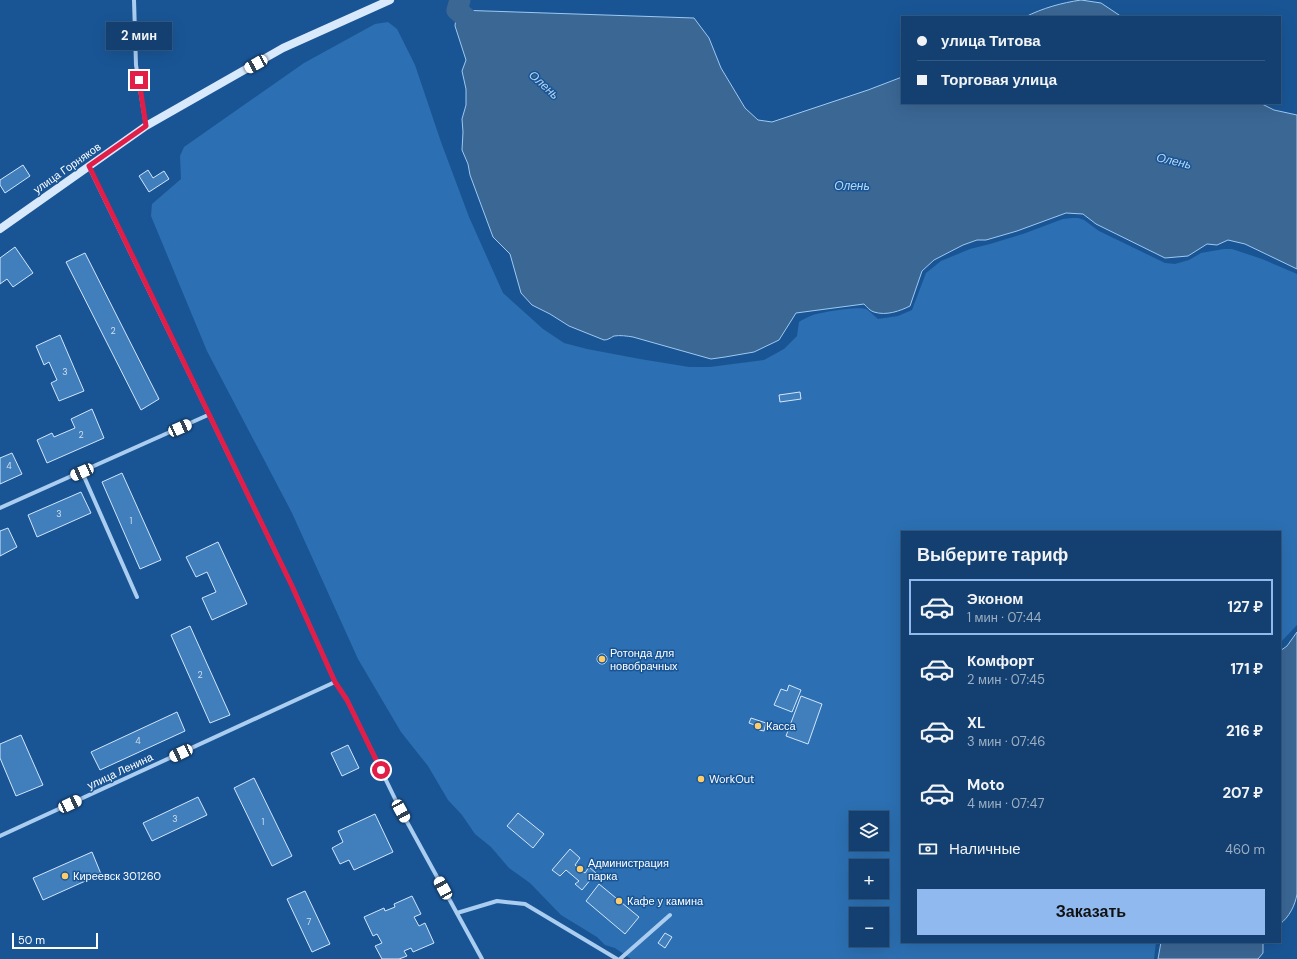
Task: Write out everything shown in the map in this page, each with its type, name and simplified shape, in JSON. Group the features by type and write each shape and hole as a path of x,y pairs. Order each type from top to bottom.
{"main road":[{"name":"улица Горняков","path":"0,229 146,126 283,48 390,0"}],"street":[{"path":"134,0 136,65 146,126"},
{"path":"89,166 208,415 292,586 335,682 347,700 401,811 481,957 475,959"},
{"path":"0,508 208,415"},
{"path":"82,472 137,597"},
{"name":"улица Ленина","path":"0,836 335,682"},
{"path":"457,913 497,901 525,904 618,959 670,915"}],"shaded area":[{"path":"388,22 397,29 415,65 441,142 469,217 503,293 543,329 564,343 587,349 689,367 710,367 764,360 784,349 797,336 799,322 813,315 824,312 862,308 869,311 878,319 898,316 912,310 926,273 941,261 970,249 1023,234 1063,219 1078,218 1084,220 1099,231 1165,263 1175,264 1189,260 1201,253 1232,249 1262,259 1297,274 1297,625 1281,642 1281,531 901,531 901,943 1156,943 1154,959 631,959 615,948 605,945 597,937 561,915 530,883 509,868 491,847 475,834 462,815 448,800 428,766 401,732 358,659 292,513 207,351 151,216 152,204 181,179 180,156 184,147 304,63 375,24"}],"water":[{"path":"1081,0 1101,3 1120,16 1027,16 1052,6"},
{"path":"457,10 694,18 709,38 721,68 745,108 758,120 772,122 901,77 901,104 1262,104 1274,110 1297,115 1297,269 1245,244 1228,240 1217,245 1207,244 1188,256 1165,258 1096,224 1083,214 1066,213 1017,231 986,240 977,240 963,245 934,260 922,271 910,306 906,308 893,312 879,313 871,311 864,304 796,313 779,340 754,352 711,359 633,337 614,336 604,340 569,326 532,305 521,293 510,254 493,237 462,150 462,119 466,105 466,89 462,71 466,60 455,26"},
{"path":"1297,632 1297,894 1291,911 1281,923 1281,650 1287,646"},
{"path":"1161,943 1263,943 1263,953 1258,959 1158,959"}],"building":[{"path":"23,165 30,176 5,193 0,185 0,180"},
{"path":"148,170 153,178 164,171 169,179 149,192 139,176"},
{"path":"15,247 33,273 13,287 7,279 0,284 0,258"},
{"path":"85,253 159,399 141,410 66,262"},
{"path":"60,335 84,391 59,401 51,383 57,380 49,362 44,365 36,346"},
{"path":"800,392 801,399 780,402 779,395"},
{"path":"92,409 104,438 47,463 37,440 52,433 54,437 75,428 71,419"},
{"path":"12,453 22,474 0,484 0,458"},
{"path":"122,473 161,560 140,569 102,482"},
{"path":"81,492 91,513 37,537 28,515"},
{"path":"8,528 17,547 0,556 0,531"},
{"path":"218,542 247,604 212,620 202,598 216,592 207,572 196,577 186,557"},
{"path":"190,626 230,715 210,723 171,635"},
{"name":"Ротонда для новобрачных","path":"600,654 604,654 606,655 606,663 600,664 597,661 597,657"},
{"path":"789,685 801,690 792,712 774,705 781,689 787,691"},
{"path":"801,696 822,704 808,744 786,736"},
{"path":"177,712 185,731 100,770 91,752"},
{"path":"751,718 766,723 764,731 759,730 760,727 749,723"},
{"path":"21,735 43,785 16,796 0,758 0,744"},
{"path":"348,745 359,768 342,776 331,753"},
{"path":"254,778 292,856 272,866 234,788"},
{"path":"198,797 207,815 152,841 143,823"},
{"path":"518,813 544,834 533,848 507,826"},
{"path":"375,814 393,852 354,870 349,860 340,864 332,848 343,842 338,831"},
{"path":"570,849 580,858 575,865 585,873 589,867 596,873 582,890 575,884 579,881 566,870 560,876 552,870"},
{"path":"92,852 101,874 43,900 33,878"},
{"path":"599,884 639,917 625,934 586,901"},
{"path":"305,891 330,944 312,952 287,899"},
{"path":"412,896 421,914 414,917 419,926 425,923 434,943 413,952 411,948 404,951 407,956 399,959 382,959 375,946 382,943 377,934 373,936 364,917 384,908 385,911 395,907 394,904"},
{"path":"665,933 672,937 665,948 658,943"}],"waterway":[{"name":"Олень","path":"460,0 457,10 479,29"}],"place":[{"name":"Ротонда для новобрачных","path":"602,659"},
{"name":"Касса","path":"758,726"},
{"name":"WorkOut","path":"701,779"},
{"name":"Администрация парка","path":"580,869"},
{"name":"Киреевск 301260","path":"65,876"},
{"name":"Кафе у камина","path":"619,901"}],"route":[{"path":"139,80 146,126 89,166 208,415 292,586 335,682 347,700 381,770"}]}
